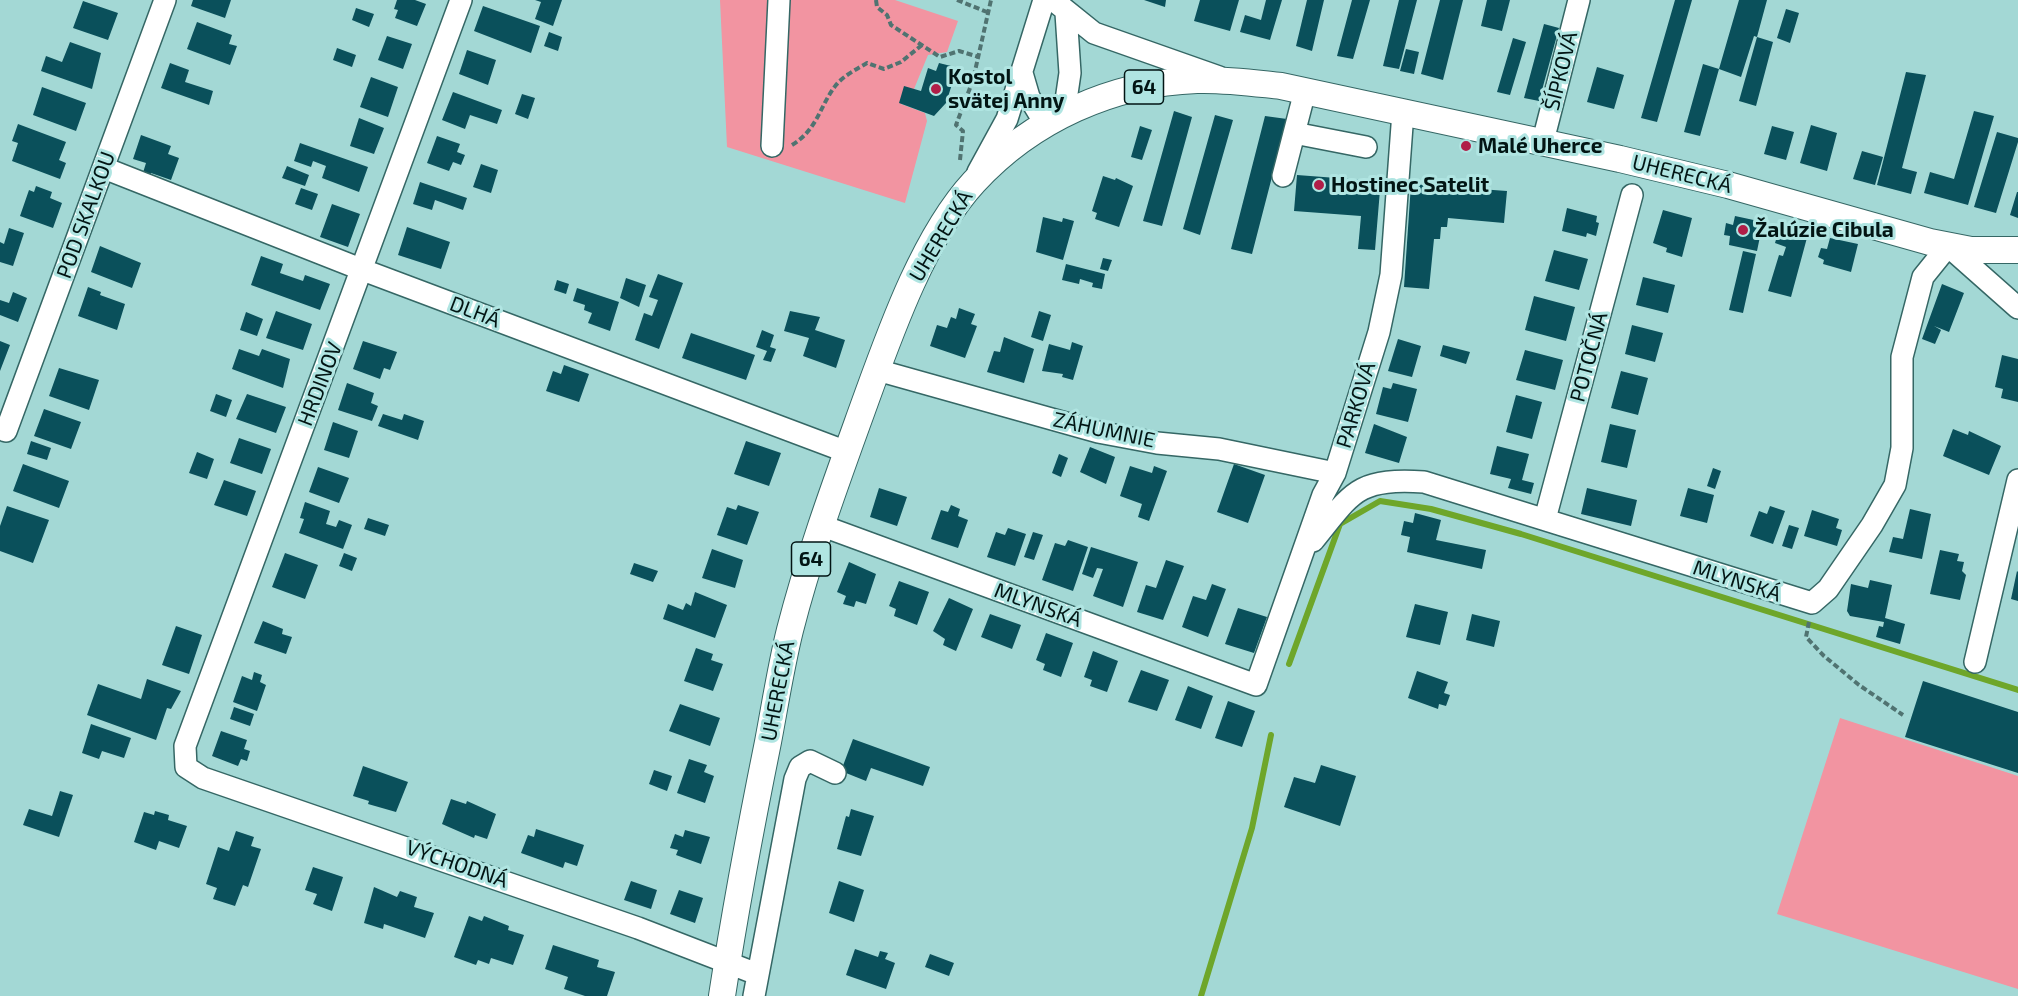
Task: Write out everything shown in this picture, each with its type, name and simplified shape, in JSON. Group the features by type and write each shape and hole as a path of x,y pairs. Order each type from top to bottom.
{"main road":[{"name":"UHERECKÁ","path":"722,996 790,631 820,525 877,370 911,288 949,215 966,175 1055,119 1107,94 1197,80 1228,80 1305,91 1543,141 1728,185 1948,246 1992,251 2018,250"}],"street":[{"name":"POD SKALKOU","path":"6,430 165,0"},
{"name":"HRDINOV","path":"186,768 185,746 461,0"},
{"path":"772,146 779,0"},
{"path":"966,175 1006,119 1044,0"},
{"name":"ŠÍPKOVÁ","path":"1543,141 1579,0"},
{"path":"1022,73 1029,97 1055,119 1070,73 1059,6"},
{"path":"1059,6 1094,33 1122,45 1228,80"},
{"path":"1283,176 1305,91"},
{"name":"PARKOVÁ","path":"1256,686 1323,495 1335,473 1382,316 1391,275 1403,112"},
{"path":"1294,133 1366,147"},
{"name":"DLHÁ","path":"104,168 363,270 847,452"},
{"name":"POTOČNÁ","path":"1545,519 1632,195"},
{"path":"1948,246 2018,308"},
{"name":"MLYNSKÁ","path":"1306,548 1352,494 1365,487 1394,480 1424,482 1812,603 1828,589 1872,525 1895,485 1902,448 1902,357 1923,277 1948,246"},
{"name":"ZÁHUMNIE","path":"877,370 1098,432 1157,443 1219,449 1335,473"},
{"path":"1975,662 2018,480"},
{"name":"MLYNSKÁ","path":"820,525 1256,686"},
{"path":"754,996 795,779 804,762 810,762 835,773"},
{"name":"VÝCHODNÁ","path":"186,768 203,778 627,924 757,974"}],"path":[{"path":"876,0 877,7 887,15 891,25 940,57 959,51 979,57"},
{"path":"957,0 987,12"},
{"path":"966,175 963,131 956,124 979,57 991,0"},
{"path":"772,146 785,150 806,136 823,113 826,100 838,82 867,63 885,69 901,62 922,45"},
{"path":"1806,632 1806,637 1824,656 1859,685 1903,715"}],"shaded area":[{"path":"720,0 895,0 958,21 947,52 928,55 914,89 901,104 925,113 927,121 905,203 727,147"},
{"path":"1840,718 2018,776 2018,989 1777,914"}],"building":[{"path":"193,0 231,0 225,18 191,6"},
{"path":"397,0 415,0 426,4 417,26 395,18 398,10 394,9"},
{"path":"535,0 562,0 553,26 535,19 541,2"},
{"path":"1144,0 1166,0 1165,7"},
{"path":"1200,0 1239,0 1230,31 1194,21"},
{"path":"1266,0 1282,0 1270,40 1240,32 1245,15 1261,20"},
{"path":"1307,0 1324,0 1312,51 1296,46"},
{"path":"1352,0 1370,0 1353,59 1337,56"},
{"path":"1399,0 1417,0 1399,69 1383,66"},
{"path":"1440,0 1463,0 1443,80 1421,74"},
{"path":"1487,0 1510,0 1502,31 1481,26"},
{"path":"1675,0 1692,0 1657,122 1641,118"},
{"path":"1739,0 1767,0 1757,37 1754,36 1741,77 1719,69"},
{"path":"83,1 118,13 108,40 73,28"},
{"path":"483,6 540,26 531,53 474,31"},
{"path":"356,8 374,14 369,27 352,20"},
{"path":"1786,9 1799,13 1790,43 1777,38"},
{"path":"197,22 232,35 229,44 237,46 230,65 187,49"},
{"path":"1544,24 1559,28 1539,101 1524,98"},
{"path":"549,32 562,37 558,51 544,46"},
{"path":"387,36 412,44 403,69 378,60"},
{"path":"1757,37 1773,42 1756,106 1739,101"},
{"path":"1513,38 1526,42 1510,95 1497,92"},
{"path":"70,42 101,53 92,89 41,71 46,56 62,62"},
{"path":"337,48 356,55 352,67 333,60"},
{"path":"1406,49 1419,52 1414,74 1400,71"},
{"path":"467,50 496,60 488,85 459,74"},
{"path":"170,63 189,70 185,82 213,91 209,105 161,88"},
{"name":"Kostol svätej Anny","path":"939,63 951,66 948,76 954,78 946,103 934,116 899,103 904,86 921,91 928,68 936,71"},
{"path":"1703,64 1719,69 1700,136 1684,132"},
{"path":"1597,67 1624,75 1614,109 1587,102"},
{"path":"1906,72 1926,75 1902,168 1917,172 1911,194 1877,185"},
{"path":"371,77 398,87 388,117 360,107"},
{"path":"42,87 86,103 76,131 33,115"},
{"path":"453,92 502,110 497,124 470,115 465,129 442,120"},
{"path":"522,94 535,98 528,119 515,114"},
{"path":"1174,111 1192,117 1162,226 1143,221"},
{"path":"1974,111 1994,116 1968,205 1924,193 1930,172 1954,179"},
{"path":"1215,115 1233,120 1200,235 1183,229"},
{"path":"1265,116 1287,119 1252,254 1231,249"},
{"path":"359,118 384,128 374,154 350,146"},
{"path":"18,124 66,142 59,160 66,163 60,179 12,161 18,143 12,141"},
{"path":"1811,125 1837,133 1827,171 1800,163"},
{"path":"1140,126 1152,130 1142,160 1131,157"},
{"path":"1772,126 1794,132 1786,160 1764,154"},
{"path":"1997,132 2018,138 2018,142 1996,213 1974,207"},
{"path":"141,135 171,146 168,154 179,158 171,180 151,173 149,178 142,176 146,163 133,159"},
{"path":"437,136 460,144 457,152 465,155 461,165 453,162 449,171 427,163"},
{"path":"300,143 368,167 359,192 322,178 326,166 313,161 311,167 294,161"},
{"path":"1862,151 1883,157 1875,185 1853,179"},
{"path":"481,164 498,170 491,193 473,187"},
{"path":"287,166 309,175 305,186 282,178"},
{"path":"1297,175 1363,180 1363,188 1380,190 1375,250 1358,249 1361,216 1294,211"},
{"path":"1103,176 1115,180 1116,178 1133,186 1119,227 1095,219 1097,213 1092,211"},
{"path":"420,182 467,198 463,210 435,200 432,210 413,204"},
{"path":"1411,184 1507,191 1504,223 1448,218 1447,227 1441,227 1440,239 1434,239 1429,289 1404,287"},
{"path":"36,186 52,192 50,198 62,203 53,228 20,216 29,190 34,192"},
{"path":"301,188 318,194 312,210 295,204"},
{"path":"2018,192 2018,218 2010,215"},
{"path":"332,204 360,214 348,247 320,237"},
{"path":"1567,208 1597,216 1596,222 1599,223 1596,236 1587,233 1586,237 1562,231"},
{"path":"1663,210 1692,218 1682,257 1666,252 1667,248 1653,243"},
{"name":"Žalúzie Cibula","path":"1735,216 1763,222 1757,251 1729,245 1730,236 1724,235 1726,223 1733,225"},
{"path":"1043,217 1062,222 1063,218 1074,221 1063,260 1036,252"},
{"path":"1780,226 1808,234 1791,297 1768,291 1779,255 1783,256 1786,247 1775,243"},
{"path":"407,227 450,242 441,269 398,255"},
{"path":"9,228 24,233 13,266 0,262 0,242 4,244"},
{"path":"1830,238 1858,244 1851,272 1823,264 1824,260 1818,257 1821,248 1827,249"},
{"path":"100,246 141,263 132,288 91,272"},
{"path":"1554,250 1588,259 1579,290 1545,281"},
{"path":"1743,251 1756,254 1743,313 1729,310"},
{"path":"261,256 283,264 280,273 303,281 305,275 330,284 320,310 251,285"},
{"path":"1103,258 1112,260 1108,271 1100,269"},
{"path":"1066,264 1105,274 1102,289 1092,287 1093,283 1080,279 1079,284 1062,280"},
{"path":"658,274 683,283 659,349 635,340 644,313 652,316 658,300 649,297"},
{"path":"1643,277 1675,285 1668,313 1636,305"},
{"path":"626,278 646,285 639,307 620,298"},
{"path":"557,280 569,284 566,294 554,290"},
{"path":"1942,284 1964,293 1949,332 1934,326 1941,330 1935,344 1922,339"},
{"path":"88,287 101,292 100,295 125,304 117,330 78,316"},
{"path":"577,288 619,302 610,331 588,323 592,313 584,310 585,305 573,301"},
{"path":"13,292 27,298 18,322 0,315 0,300 9,303"},
{"path":"1534,296 1575,307 1566,341 1525,330"},
{"path":"959,308 975,314 971,324 977,326 965,358 930,346 937,325 947,328 951,317 956,319"},
{"path":"276,311 312,324 303,350 266,338"},
{"path":"790,311 820,317 815,330 845,340 836,368 803,356 809,338 784,331"},
{"path":"1039,311 1051,315 1043,341 1031,337"},
{"path":"246,312 263,319 257,336 240,330"},
{"path":"1632,325 1663,333 1655,362 1625,354"},
{"path":"762,330 774,335 770,347 776,349 771,362 763,360 767,351 756,347"},
{"path":"691,333 755,355 746,380 682,358"},
{"path":"1004,337 1034,349 1024,383 987,372 994,351 1000,352"},
{"path":"1398,339 1421,346 1412,377 1388,371"},
{"path":"0,341 10,345 0,371"},
{"path":"363,341 397,352 390,370 384,368 380,379 353,369"},
{"path":"1072,342 1083,346 1073,380 1062,377 1063,374 1042,371 1049,344 1070,350"},
{"path":"1443,345 1470,352 1466,364 1440,356"},
{"path":"239,349 259,356 262,349 290,359 283,388 232,369"},
{"path":"1525,350 1563,360 1555,390 1516,380"},
{"path":"2002,355 2018,359 2018,402 2001,398 2003,389 1995,387"},
{"path":"564,365 589,374 579,402 546,391 553,371 561,374"},
{"path":"59,368 99,380 89,410 49,396"},
{"path":"1621,371 1648,378 1638,415 1611,408"},
{"path":"347,383 374,393 371,403 378,406 372,421 338,410"},
{"path":"1393,383 1417,389 1408,422 1376,414 1383,387 1391,389"},
{"path":"216,394 232,400 226,417 210,411"},
{"path":"247,394 286,407 276,433 236,419"},
{"path":"1516,395 1542,402 1532,439 1506,432"},
{"path":"44,409 81,422 71,449 34,436"},
{"path":"383,414 402,420 404,414 424,421 418,440 378,426"},
{"path":"333,422 358,431 349,458 324,450"},
{"path":"1374,424 1407,437 1399,463 1365,453"},
{"path":"1610,424 1636,430 1627,468 1601,462"},
{"path":"1953,429 1968,435 1969,431 2001,446 1989,475 1943,456"},
{"path":"239,438 271,449 262,474 230,463"},
{"path":"31,441 51,448 47,460 27,454"},
{"path":"746,441 781,453 769,486 734,474"},
{"path":"1497,446 1529,454 1522,480 1534,483 1531,494 1508,488 1511,479 1490,474"},
{"path":"1090,447 1115,457 1106,484 1080,472"},
{"path":"197,452 214,459 207,479 189,473"},
{"path":"1059,454 1068,458 1061,477 1052,473"},
{"path":"23,464 69,481 59,508 13,491"},
{"path":"1234,464 1265,475 1248,523 1217,512"},
{"path":"1130,466 1152,473 1154,466 1167,471 1149,521 1138,517 1142,504 1120,496"},
{"path":"318,467 349,478 339,503 309,492"},
{"path":"1713,468 1721,471 1715,489 1707,486"},
{"path":"224,480 256,491 247,516 214,505"},
{"path":"879,488 907,497 897,526 870,517"},
{"path":"1587,488 1637,500 1631,526 1581,514"},
{"path":"1688,488 1714,495 1707,523 1680,516"},
{"path":"305,502 330,511 326,524 336,527 339,520 352,525 343,549 299,533 304,519 300,518"},
{"path":"738,505 759,512 747,545 717,535 727,507 736,510"},
{"path":"951,505 960,509 958,516 968,520 958,548 931,539 941,510 948,512"},
{"path":"7,506 49,520 33,563 0,551 0,526"},
{"path":"1770,506 1785,511 1773,544 1750,536 1759,511 1767,514"},
{"path":"1910,509 1931,514 1922,559 1889,552 1893,537 1903,539"},
{"path":"1812,510 1839,519 1836,528 1842,530 1837,546 1804,536"},
{"path":"1415,513 1441,520 1436,540 1486,550 1482,569 1407,552 1410,537 1401,535 1404,521 1413,523"},
{"path":"368,518 389,525 385,536 364,529"},
{"path":"1789,525 1799,528 1792,549 1782,546"},
{"path":"1008,528 1026,534 1015,566 987,557 996,532 1005,535"},
{"path":"1033,532 1043,535 1034,560 1024,557"},
{"path":"1068,540 1088,547 1073,591 1042,580 1055,543 1065,546"},
{"path":"1091,547 1138,562 1123,607 1093,596 1103,569 1097,568 1093,578 1082,574"},
{"path":"712,549 743,560 735,588 702,578"},
{"path":"1940,550 1959,554 1957,561 1964,562 1962,571 1966,575 1960,600 1930,594"},
{"path":"285,553 318,565 305,599 272,587"},
{"path":"344,553 357,558 352,571 339,566"},
{"path":"1166,560 1184,566 1163,620 1137,612 1146,585 1156,588"},
{"path":"849,562 876,574 866,604 856,601 854,607 843,604 846,596 837,592"},
{"path":"634,563 658,571 653,582 630,574"},
{"path":"2018,572 2018,601 2011,599"},
{"path":"1870,580 1892,585 1885,618 1905,624 1900,644 1876,637 1879,626 1883,627 1884,622 1850,616 1847,611 1851,584 1868,588"},
{"path":"899,581 929,592 917,625 894,616 896,609 889,606"},
{"path":"1212,584 1226,589 1208,637 1182,627 1193,596 1206,600"},
{"path":"695,592 727,605 715,638 663,619 668,604 683,610 686,603 691,606"},
{"path":"949,598 973,609 956,651 943,645 945,639 933,631"},
{"path":"1415,604 1448,612 1440,645 1406,637"},
{"path":"1238,608 1267,617 1254,653 1225,644"},
{"path":"990,614 1021,625 1012,649 981,637"},
{"path":"1472,614 1500,621 1494,647 1466,640"},
{"path":"263,621 283,629 282,634 292,637 286,654 254,643"},
{"path":"176,626 202,635 189,674 162,665"},
{"path":"1046,633 1073,643 1061,677 1043,670 1045,664 1036,660"},
{"path":"696,648 713,654 711,660 723,664 713,691 684,681"},
{"path":"1093,651 1118,661 1107,692 1090,686 1092,680 1084,677"},
{"path":"1141,670 1169,680 1157,711 1128,702"},
{"path":"1417,671 1448,682 1444,693 1450,695 1446,706 1439,704 1438,709 1408,698"},
{"path":"254,672 262,675 260,682 266,685 257,711 233,702 242,676 252,680"},
{"path":"147,679 181,691 171,709 167,708 156,740 87,715 98,684 141,699"},
{"path":"1923,681 2018,712 2018,773 1905,737"},
{"path":"1188,686 1213,696 1201,729 1175,720"},
{"path":"1228,701 1255,711 1242,747 1215,738"},
{"path":"680,704 720,718 710,746 669,731"},
{"path":"234,707 254,714 250,726 230,719"},
{"path":"91,724 131,738 124,758 102,751 99,759 82,753"},
{"path":"221,731 247,740 244,749 250,751 247,761 241,759 238,766 212,756"},
{"path":"853,739 930,767 923,786 871,768 866,781 841,771"},
{"path":"689,759 707,765 704,772 714,776 705,803 677,793"},
{"path":"1321,765 1356,776 1340,826 1284,807 1294,777 1315,783"},
{"path":"363,766 408,782 396,812 368,804 369,801 353,796"},
{"path":"654,770 672,776 667,791 649,784"},
{"path":"60,791 73,795 59,837 23,825 29,809 52,816"},
{"path":"451,799 466,804 467,801 496,814 487,839 475,835 474,838 442,824"},
{"path":"851,809 874,816 861,856 837,849 846,816 849,817"},
{"path":"155,811 169,815 168,820 187,826 179,848 159,841 156,850 134,842 144,812 154,815"},
{"path":"536,829 584,845 577,866 565,862 563,868 521,853 528,835 534,837"},
{"path":"685,830 710,837 701,864 676,855 678,850 670,848 675,834 683,837"},
{"path":"236,831 254,837 251,846 261,849 248,887 243,885 235,906 213,899 217,888 206,884 218,847 229,851"},
{"path":"313,867 343,877 332,911 313,904 317,894 305,890"},
{"path":"631,881 657,890 651,909 624,900"},
{"path":"839,881 864,890 854,922 829,913"},
{"path":"374,887 397,897 400,891 417,897 414,907 434,913 425,938 384,924 383,929 364,923"},
{"path":"679,890 703,898 695,923 670,914"},
{"path":"469,916 482,921 484,916 509,926 508,930 524,935 513,965 491,958 489,964 478,960 476,965 454,957"},
{"path":"553,945 599,960 597,967 615,972 607,996 585,996 564,989 568,977 545,969"},
{"path":"855,949 878,957 880,951 888,953 885,959 895,963 886,989 846,975"},
{"path":"930,954 954,963 949,976 925,967"}],"waterway":[{"path":"1289,664 1340,524 1380,501 1431,509 1521,534 2018,690"},
{"path":"1201,996 1252,828 1271,735"}],"place":[{"name":"Kostol svätej Anny","path":"936,89"},
{"name":"Malé Uherce","path":"1466,146"},
{"name":"Hostinec Satelit","path":"1319,185"},
{"name":"Žalúzie Cibula","path":"1743,230"}]}
